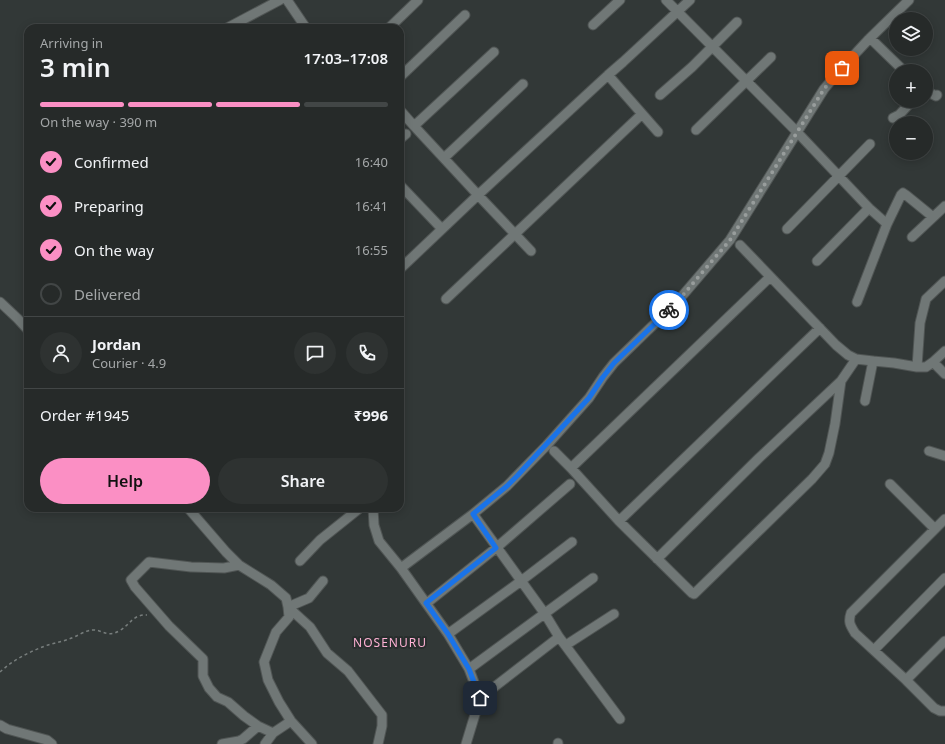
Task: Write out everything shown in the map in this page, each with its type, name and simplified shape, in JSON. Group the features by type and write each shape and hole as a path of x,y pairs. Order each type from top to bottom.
{"street":[{"path":"235,24 280,0"},
{"path":"287,0 303,24"},
{"path":"392,24 418,0"},
{"path":"593,25 620,0"},
{"path":"666,0 869,208 887,224"},
{"path":"404,265 690,0"},
{"path":"401,568 473,514 507,486 547,445 589,398 614,363 677,302 730,240 824,89 870,38 909,0"},
{"path":"404,73 465,15"},
{"path":"660,96 692,67 737,22"},
{"path":"870,38 897,64"},
{"path":"414,126 494,52"},
{"path":"696,130 771,57"},
{"path":"608,75 658,132"},
{"path":"444,158 523,84"},
{"path":"933,94 937,95"},
{"path":"897,116 906,108"},
{"path":"446,299 642,114"},
{"path":"404,115 531,251"},
{"path":"787,229 870,144"},
{"path":"404,189 442,229"},
{"path":"857,302 887,224 901,195 903,193 933,217"},
{"path":"912,237 945,206"},
{"path":"817,261 869,208"},
{"path":"740,245 836,345 848,355 856,359 873,362 926,367 945,351"},
{"path":"571,468 770,277"},
{"path":"917,367 920,323 926,299 945,281"},
{"path":"0,302 24,326"},
{"path":"620,521 820,328"},
{"path":"657,559 758,458 841,381 856,359"},
{"path":"865,401 873,362"},
{"path":"933,362 945,374"},
{"path":"554,451 657,559 694,594 812,479 825,464 832,438 841,381"},
{"path":"929,451 945,456"},
{"path":"426,603 496,548 570,484"},
{"path":"890,484 935,529"},
{"path":"191,512 239,565 271,585 286,598 289,617 276,632 264,662 268,680 291,721 312,744"},
{"path":"300,561 320,540 355,512"},
{"path":"373,512 374,525 379,541 401,568 448,634 469,669 480,698"},
{"path":"473,514 496,548 545,614 559,637 620,719"},
{"path":"945,519 851,613 849,620 855,633 934,708 940,711 945,711"},
{"path":"448,634 572,542"},
{"path":"239,565 224,568 191,567 149,562 131,580 135,587 161,617 203,659 203,676 209,688 217,697 228,702 258,726 273,733"},
{"path":"469,669 593,578"},
{"path":"874,650 945,578"},
{"path":"288,607 309,598 323,581"},
{"path":"288,607 310,627 327,653 348,671 382,714 382,726 378,744"},
{"path":"566,645 614,614"},
{"path":"466,744 480,698 559,637"},
{"path":"906,680 945,641"},
{"path":"265,744 273,733 291,721"},
{"path":"0,725 6,729 47,740 52,744"},
{"path":"222,744 244,739 258,726"}],"path":[{"path":"0,672 13,661 46,645 70,639 92,630 108,634 119,631 136,616 145,614 161,617"}],"way so far":[{"path":"669,310 730,240 824,89 842,68"}],"district":[{"name":"NOSENURU","path":"390,642"}],"route":[{"path":"480,698 469,669 448,634 426,603 496,548 473,514 507,486 547,445 589,398 614,363 669,310"}]}
